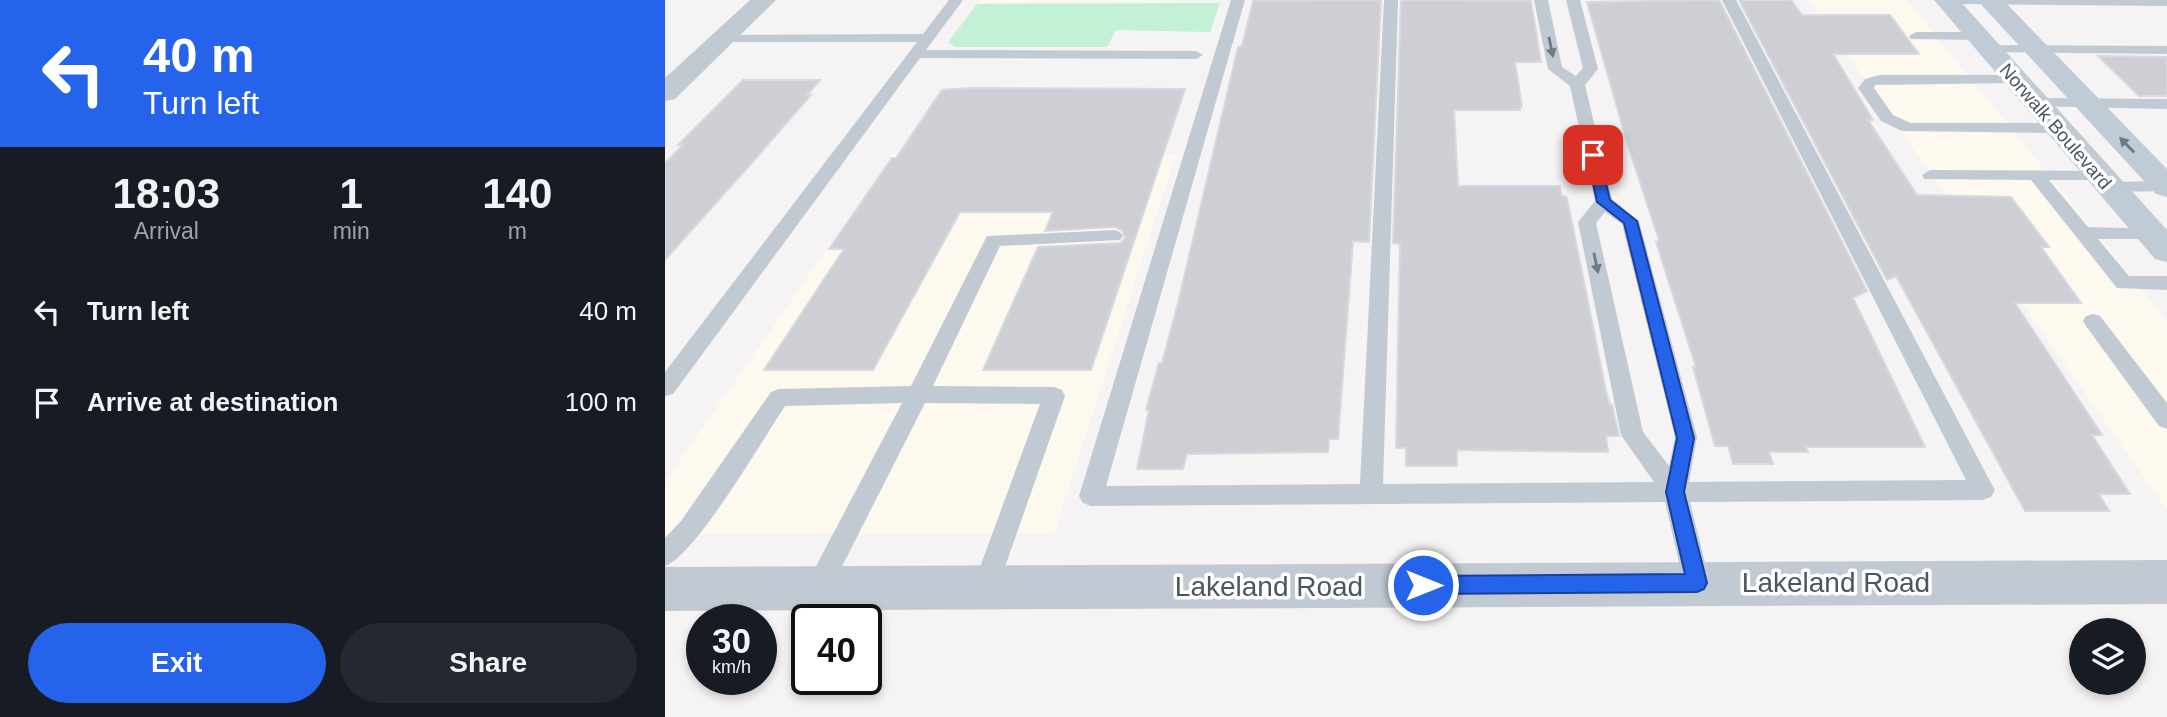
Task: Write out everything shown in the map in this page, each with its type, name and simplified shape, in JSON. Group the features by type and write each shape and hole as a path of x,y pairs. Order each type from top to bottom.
{"main road":[{"name":"Norwalk Boulevard","path":"1946,0 2161,241"},
{"name":"Norwalk Boulevard","path":"1990,1 2167,186"}],"street":[{"path":"665,93 764,0"},
{"name":"Lakeland Road","path":"665,589 2167,582"}],"lane":[{"path":"665,388 956,0"},
{"path":"1238,0 1091,496 1983,490 1729,0"},
{"path":"1371,494 1391,0"},
{"path":"1541,0 1555,69 1577,83 1604,202 1630,221 1686,438 1675,492"},
{"path":"1573,0 1591,69 1577,83"},
{"path":"1961,0 2167,2"},
{"path":"1916,36 2036,50 2167,50"},
{"path":"724,38 927,38"},
{"path":"915,54 1196,55"},
{"path":"2015,79 1879,79 1870,82 1866,88 1887,118 1909,128 2058,128"},
{"path":"2036,103 2167,104"},
{"path":"1930,175 2036,175 2167,186"},
{"path":"2036,175 2124,283 2167,283"},
{"path":"1604,202 1587,222 1632,435 1675,492 1697,583"},
{"path":"2083,233 2161,241"},
{"path":"817,589 995,240 1114,236"},
{"path":"2093,321 2167,420"},
{"path":"665,555 690,530 779,398 918,394 1054,396 985,589"}],"shaded area":[{"path":"981,0 1223,0 979,3"},
{"path":"1809,0 1907,0 2167,321 2167,510"},
{"path":"893,154 1176,154 1054,534 665,534 665,482"}],"green space":[{"path":"1220,3 1210,32 1116,30 1107,47 955,47 948,42 977,4"}],"building":[{"path":"1381,0 1369,242 1353,241 1338,439 1329,439 1328,452 1187,454 1183,469 1137,469 1149,410 1146,410 1178,303 1238,47 1242,46 1253,1"},
{"path":"1401,0 1531,1 1541,62 1515,62 1522,107 1520,110 1454,110 1458,186 1560,186 1561,195 1567,198 1606,391 1619,436 1606,436 1608,452 1457,450 1457,466 1406,466 1406,448 1396,448 1400,244 1393,243"},
{"path":"1719,0 1867,291 1853,298 1925,447 1806,447 1808,452 1769,452 1773,464 1733,464 1728,446 1715,446 1693,367 1696,367 1656,242 1659,240 1628,146 1587,2"},
{"path":"1739,0 1791,0 1802,15 1890,15 1919,54 1833,54 1873,120 1868,120 1917,195 2011,197 2049,247 2041,247 2081,303 2015,303 2102,435 2092,435 2130,494 2099,494 2109,511 2025,511 1896,276 1887,280"},
{"path":"2098,56 2167,57 2167,96 2139,96"},
{"path":"743,80 820,80 807,95 811,95 665,260 665,163 683,145 678,145"},
{"path":"1185,89 1091,370 983,370 1038,247 1120,243 1125,238 1122,230 1114,227 1045,231 1053,212 960,212 873,370 764,370 844,249 829,249 942,90"}],"route":[{"path":"1423,585 1697,583 1675,492 1686,438 1630,221 1604,202 1593,155"}]}
